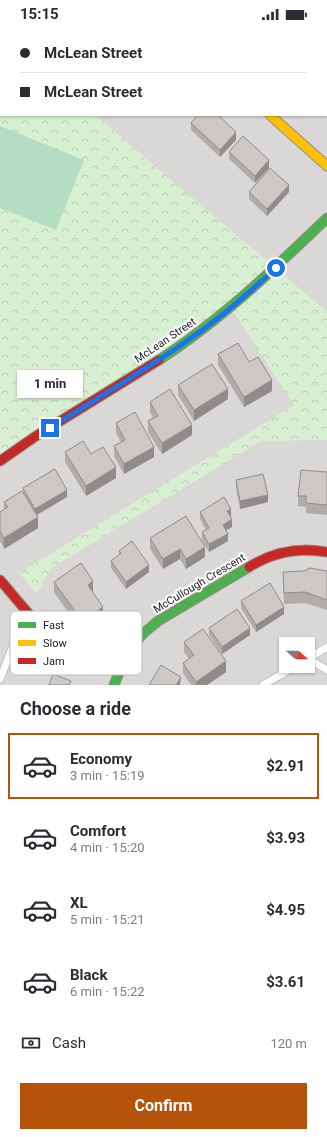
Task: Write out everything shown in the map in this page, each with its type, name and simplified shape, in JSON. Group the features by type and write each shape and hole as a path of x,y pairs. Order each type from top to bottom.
{"street":[{"path":"271,116 327,166"},
{"name":"McLean Street","path":"0,461 36,436 169,353 201,331 276,268 327,218"},
{"name":"McCullough Crescent","path":"142,635 158,621 255,563 268,557 281,552 293,550 307,549 327,552"},
{"path":"0,580 27,610"},
{"name":"McCullough Crescent","path":"114,685 118,675"}],"lane":[{"path":"315,655 327,647"},
{"path":"0,680 10,654"},
{"path":"315,663 327,670"},
{"path":"263,685 284,673"}],"shaded area":[{"path":"0,116 327,116 327,685 0,685"}],"green space":[{"path":"0,116 96,116 327,312 327,440 261,441 50,569 37,594 19,573 294,405 231,308 0,461"},
{"path":"0,126 84,160 56,230 0,208"}],"building":[{"path":"197,116 219,116 236,132 220,150 191,123"},
{"path":"243,136 269,160 255,176 229,152"},
{"path":"270,168 289,185 267,209 249,192"},
{"path":"238,343 249,362 258,357 272,380 244,397 218,354"},
{"path":"212,364 228,389 194,410 178,385"},
{"path":"170,389 192,425 162,443 148,421 158,416 150,402"},
{"path":"135,412 154,447 124,464 114,446 125,440 116,423"},
{"path":"83,441 91,454 103,447 116,467 86,486 65,452"},
{"path":"55,469 67,490 35,509 23,488"},
{"path":"301,470 327,472 327,505 306,503 306,496 298,496"},
{"path":"263,474 268,495 240,501 236,480"},
{"path":"22,491 38,517 4,538 0,531 0,512 8,507 4,502"},
{"path":"224,497 231,509 227,511 232,519 223,525 228,534 209,544 202,532 209,528 200,512"},
{"path":"186,516 205,547 186,559 180,549 163,559 150,538"},
{"path":"132,541 149,565 126,582 111,561 121,553 119,551"},
{"path":"81,563 93,581 88,585 103,607 97,611 75,611 54,582"},
{"path":"310,568 327,571 327,600 305,592 284,593 283,572 304,571"},
{"path":"270,583 284,607 256,625 241,601"},
{"path":"237,609 250,628 222,647 209,628"},
{"path":"203,629 226,661 196,682 183,663 194,655 184,642"},
{"path":"161,665 181,677 176,685 149,685"},
{"path":"53,675 71,681 69,685 49,685"}],"traffic: fast":[{"path":"159,360 182,345 225,311 267,275 327,218"},
{"path":"142,635 158,621 249,567"},
{"path":"114,685 118,675"}],"traffic: slow":[{"path":"271,116 327,166"}],"traffic: jam":[{"path":"0,461 36,436 159,360"},
{"path":"249,567 267,558 286,552 306,550 327,552"},
{"path":"0,580 26,611"}],"route":[{"path":"50,428 195,335 257,286 276,268"}]}
